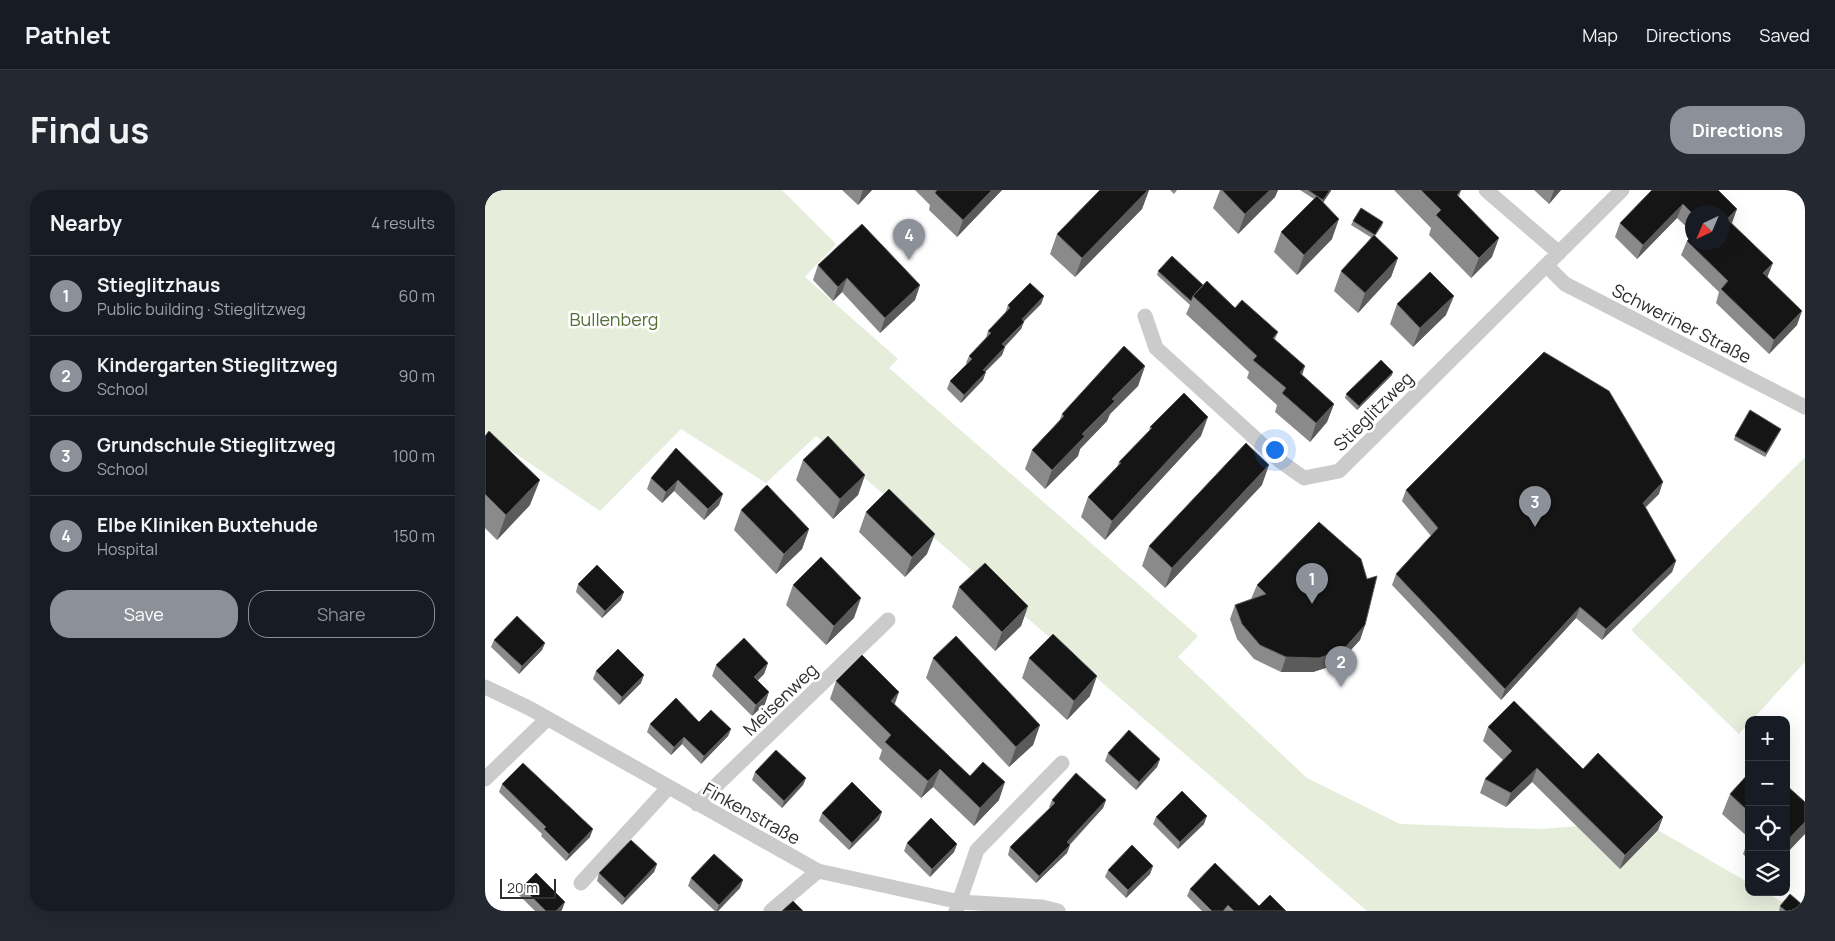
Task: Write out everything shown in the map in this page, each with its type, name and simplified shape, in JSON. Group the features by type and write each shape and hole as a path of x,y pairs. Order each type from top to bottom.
{"street":[{"path":"1486,190 1559,253"},
{"name":"Stieglitzweg","path":"1145,316 1156,348 1280,461 1304,478 1339,471 1623,190"},
{"name":"Schweriner Straße","path":"1547,266 1565,284 1805,407"},
{"name":"Meisenweg","path":"697,804 888,620"},
{"name":"Finkenstraße","path":"485,687 547,718 818,871 958,907 1042,907 1059,911"},
{"path":"485,780 547,718"},
{"path":"958,907 977,850 1062,763"},
{"path":"581,883 668,788"},
{"path":"771,911 818,871"}],"green space":[{"name":"Bullenberg","path":"485,190 782,190 836,244 805,277 898,359 889,368 1198,636 1178,657 1307,778 1400,824 1542,829 1577,826 1658,830 1745,881 1745,896 1772,896 1798,911 1367,911 816,436 766,483 681,429 600,511 485,433"},
{"path":"1805,457 1805,662 1756,716 1745,716 1745,727 1739,734 1631,630"}],"building":[{"path":"937,190 992,190 963,220 935,193"},
{"path":"1100,190 1148,190 1082,258 1057,234"},
{"path":"1222,190 1270,190 1245,214"},
{"path":"1308,190 1330,190 1323,200"},
{"path":"1421,190 1461,190 1457,195 1499,238 1479,258 1436,215 1441,210"},
{"path":"1652,190 1718,190 1737,209 1730,216 1730,205 1685,206 1683,204 1643,245 1620,223"},
{"path":"1317,196 1339,219 1304,255 1281,232"},
{"path":"1361,208 1383,222 1375,235 1353,221"},
{"path":"1730,222 1773,263 1763,273 1802,311 1774,340 1721,289 1728,281 1696,250 1730,250"},
{"path":"862,224 920,285 885,318 847,278 838,287 818,265"},
{"path":"1374,235 1398,258 1365,293 1341,271"},
{"path":"1172,256 1203,285 1191,301 1158,271"},
{"path":"1430,272 1454,296 1420,328 1397,304"},
{"path":"1207,281 1235,308 1242,300 1278,332 1273,338 1305,366 1300,373 1334,404 1316,423 1282,393 1286,388 1253,360 1257,356 1193,296"},
{"path":"1030,283 1044,296 1022,319 1024,322 1002,344 1005,347 983,370 986,372 964,395 950,381 972,359 969,356 991,333 988,331 1010,308 1008,305"},
{"path":"1124,346 1145,366 1112,399 1115,401 1082,434 1085,436 1052,470 1032,450"},
{"path":"1544,352 1609,391 1663,482 1643,503 1676,561 1606,629 1580,607 1505,689 1396,574 1438,528 1406,490"},
{"path":"1381,360 1393,372 1359,406 1346,394"},
{"path":"1184,393 1208,417 1112,521 1088,497 1152,428 1150,427"},
{"path":"1750,410 1781,429 1766,453 1735,436"},
{"path":"489,431 540,480 506,515 485,494 485,436"},
{"path":"828,436 865,475 840,499 803,460"},
{"path":"1246,443 1269,465 1172,568 1149,546"},
{"path":"676,448 723,494 708,509 678,480 666,492 651,478"},
{"path":"767,485 809,529 784,554 741,510"},
{"path":"889,489 935,534 912,557 866,512"},
{"path":"1319,522 1361,559 1367,579 1377,576 1365,625 1343,650 1319,658 1286,657 1260,645 1242,624 1235,605 1266,594 1257,585"},
{"path":"821,557 861,598 834,626 793,585"},
{"path":"985,563 1028,606 1002,632 959,587"},
{"path":"597,565 624,592 605,611 578,584"},
{"path":"517,616 545,643 522,666 494,640"},
{"path":"1053,634 1097,676 1074,701 1029,658"},
{"path":"956,636 1040,725 1016,747 933,658"},
{"path":"744,638 768,663 754,677 769,692 756,705 716,665"},
{"path":"618,649 644,675 622,697 596,671"},
{"path":"862,655 899,692 891,701 970,776 983,762 1005,782 980,808 940,769 928,781 885,742 891,735 836,681"},
{"path":"676,698 699,722 711,710 731,729 704,756 684,737 674,747 650,724"},
{"path":"1514,701 1583,769 1598,753 1663,817 1625,855 1537,768 1511,793 1485,779 1512,751 1488,727"},
{"path":"1129,730 1160,759 1139,782 1108,753"},
{"path":"776,750 806,778 784,801 755,772"},
{"path":"523,763 593,829 569,854 544,829 546,827 502,784"},
{"path":"1076,773 1106,800 1067,842 1070,845 1039,876 1010,847 1055,803 1052,800"},
{"path":"1745,777 1745,808 1730,794"},
{"path":"852,782 882,812 852,843 822,813"},
{"path":"1790,789 1805,802 1805,822 1790,838"},
{"path":"1182,791 1207,816 1180,842 1156,817"},
{"path":"931,818 957,844 932,869 907,843"},
{"path":"631,840 657,864 625,898 599,873"},
{"path":"1132,845 1153,866 1128,890 1108,870"},
{"path":"714,854 743,880 719,905 691,878"},
{"path":"1215,863 1259,906 1270,895 1286,911 1234,911 1228,905 1223,911 1212,911 1190,889"},
{"path":"536,873 565,902 556,911 546,911 522,887"},
{"path":"1790,894 1805,907 1805,911 1786,911 1780,906"},
{"path":"793,901 803,911 782,911"}],"place":[{"name":"Elbe Kliniken Buxtehude","path":"909,260"},
{"name":"Grundschule Stieglitzweg","path":"1535,527"},
{"name":"Stieglitzhaus","path":"1312,604"},
{"name":"Kindergarten Stieglitzweg","path":"1341,687"}]}
